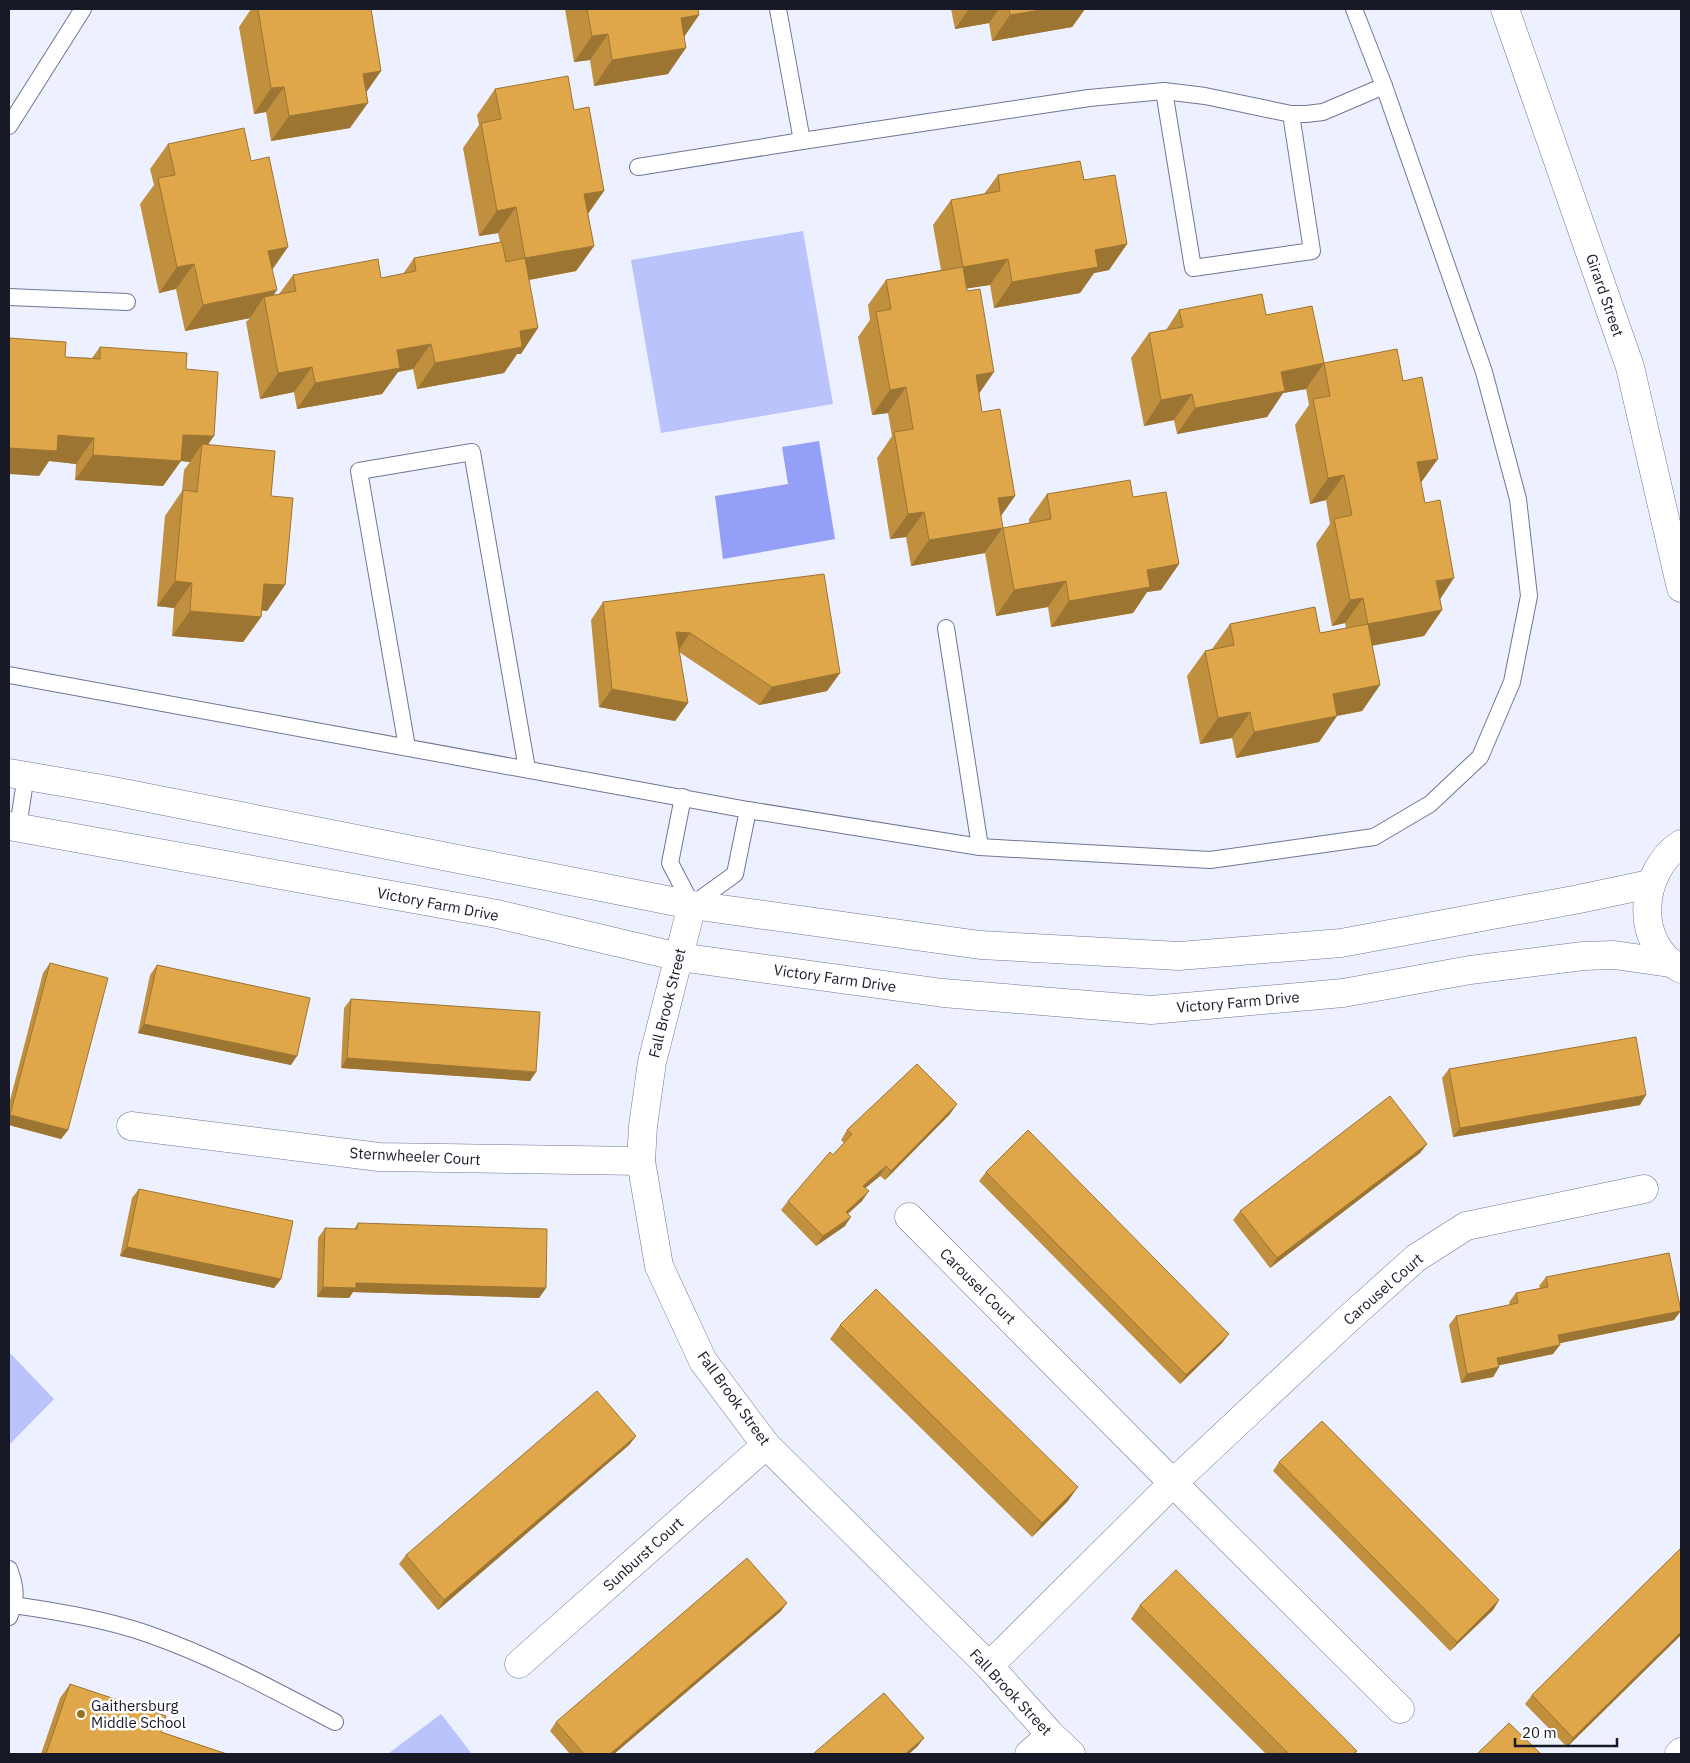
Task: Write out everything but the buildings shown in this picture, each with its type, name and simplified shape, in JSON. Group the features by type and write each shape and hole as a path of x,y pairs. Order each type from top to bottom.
{"street":[{"name":"Girard Street","path":"1505,9 1630,367 1681,588"},
{"path":"17,774 128,794 692,905 980,945 1179,956 1341,943 1650,884"},
{"name":"Victory Farm Drive","path":"13,826 497,914 679,957 944,993 1150,1010 1343,993 1470,970 1583,956 1614,955 1676,966"},
{"path":"1676,966 1657,946 1649,926 1646,906 1650,884 1662,862 1681,842"},
{"name":"Fall Brook Street","path":"692,905 652,1062 643,1126 641,1162 659,1266 703,1361 766,1445 989,1666 1051,1735 1071,1754"},
{"name":"Sternwheeler Court","path":"131,1126 379,1157 641,1162"},
{"name":"Carousel Court","path":"989,1666 1173,1483 1341,1325 1409,1264 1466,1226 1644,1189"},
{"name":"Carousel Court","path":"909,1217 1400,1709"},
{"name":"Sunburst Court","path":"519,1664 766,1445"},
{"path":"1029,1754 1051,1735"}],"lane":[{"path":"9,126 83,9"},
{"path":"778,9 802,140"},
{"path":"9,675 528,768 748,810 980,847 1210,860 1374,837 1430,804 1480,757 1512,682 1529,596 1518,499 1484,372 1384,86 1354,9"},
{"path":"638,167 802,140 1089,98 1164,90 1205,96 1290,114 1323,112 1384,86"},
{"path":"1164,90 1193,268 1312,251 1290,114"},
{"path":"9,297 126,302"},
{"path":"407,747 359,471 472,452 528,768"},
{"path":"946,628 980,847"},
{"path":"13,826 17,774"},
{"path":"683,798 670,863 692,905 735,874 748,810"},
{"path":"9,1569 15,1584 12,1611 74,1614 148,1634 250,1676 335,1722"}],"shaded area":[{"path":"803,231 833,404 661,433 631,260"},
{"path":"819,441 835,539 723,559 715,496 788,484 782,447"},
{"path":"9,1352 54,1399 9,1445"},
{"path":"441,1714 472,1754 389,1753"}],"place":[{"name":"Gaithersburg Middle School","path":"81,1714"}]}
